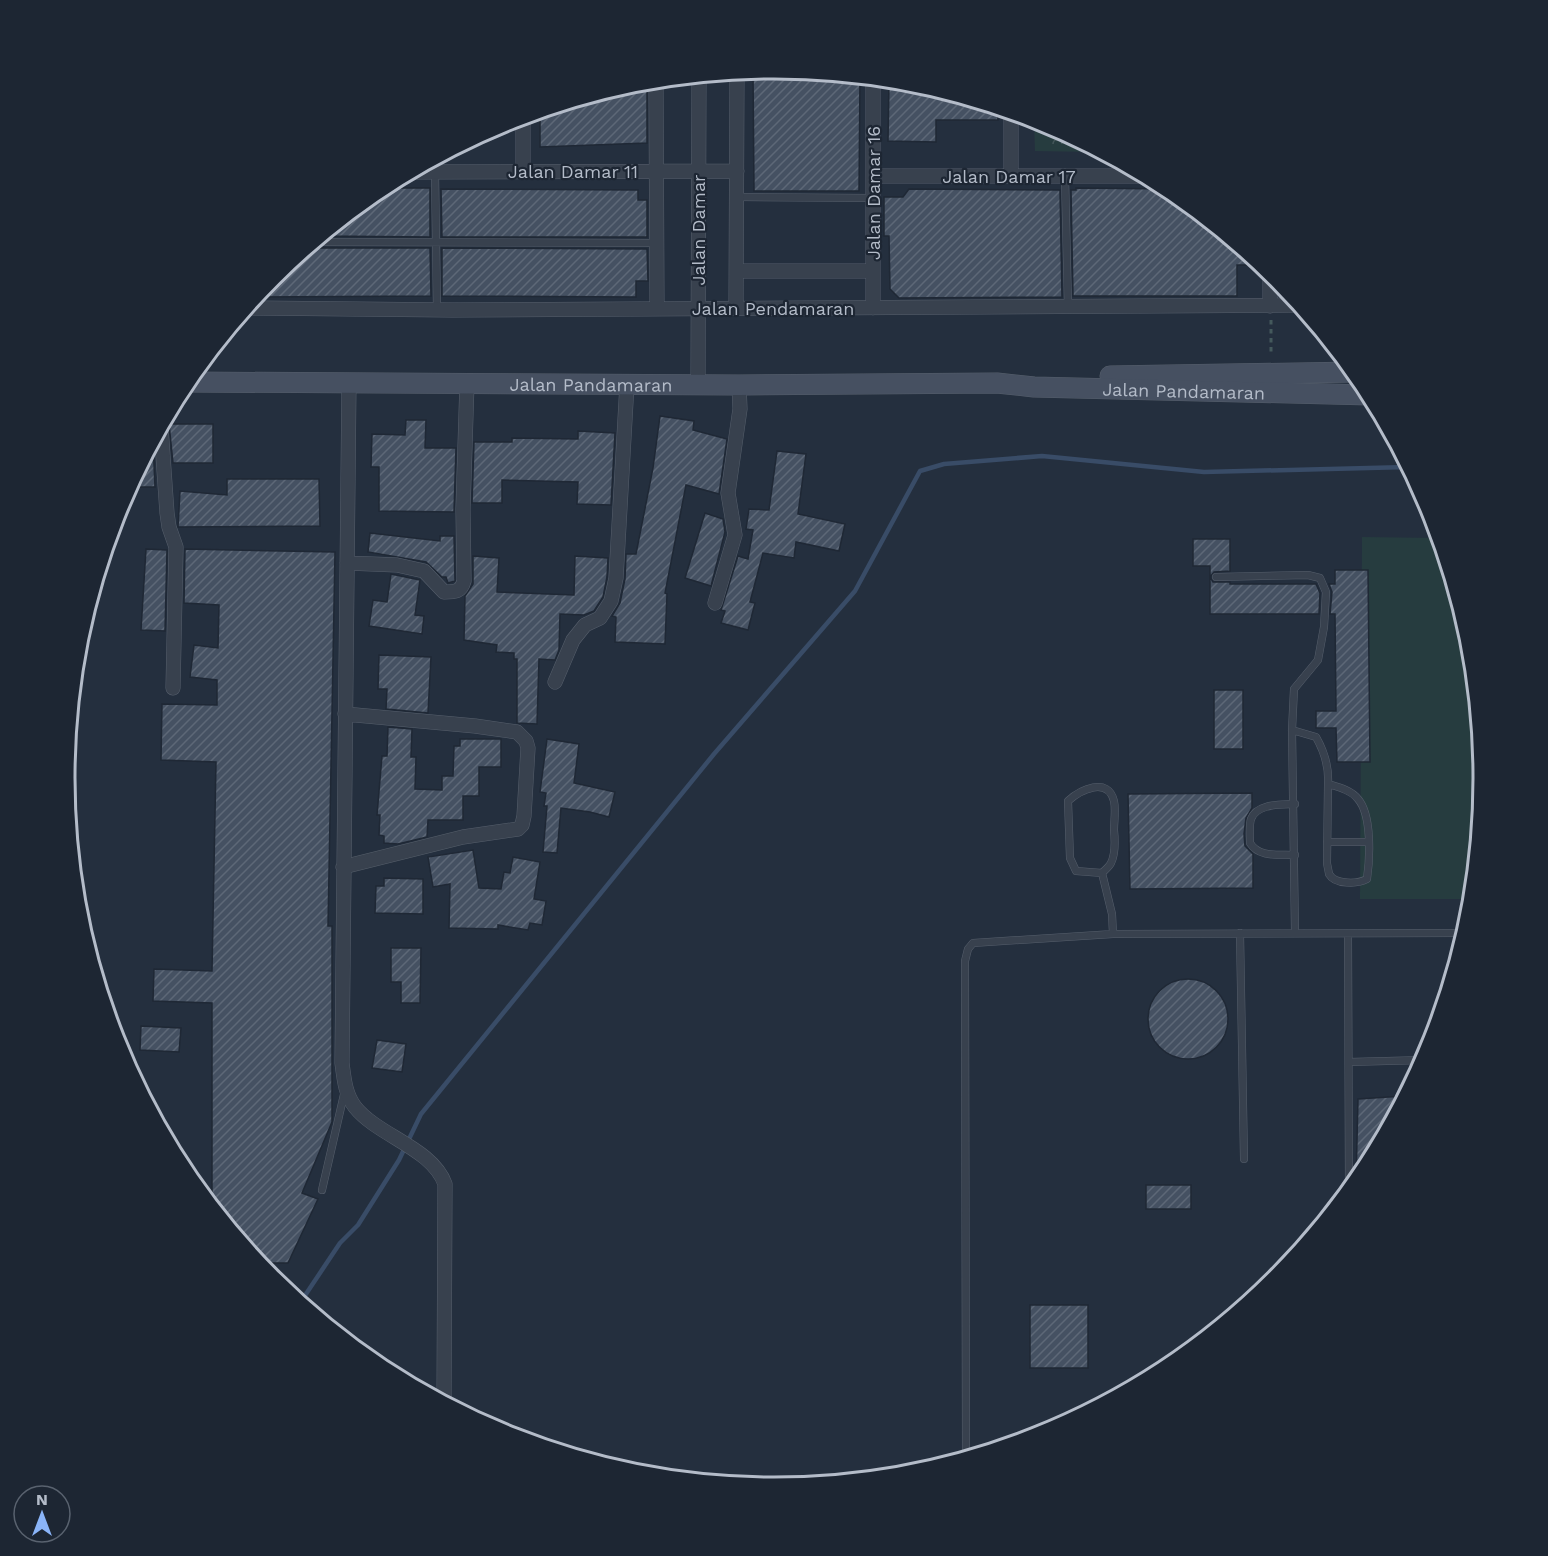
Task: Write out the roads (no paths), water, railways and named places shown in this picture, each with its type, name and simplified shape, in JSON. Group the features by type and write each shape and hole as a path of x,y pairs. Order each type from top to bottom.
{"main road":[{"name":"Jalan Pandamaran","path":"997,383 1035,377 1343,372"},
{"name":"Jalan Pandamaran","path":"198,382 739,385 997,383 1034,387 1358,395"}],"street":[{"path":"736,308 737,80"},
{"name":"Jalan Damar","path":"698,384 699,83"},
{"name":"Jalan Damar 16","path":"873,86 873,308"},
{"path":"656,89 657,308"},
{"path":"1011,121 1011,176"},
{"path":"523,126 523,172"},
{"name":"Jalan Damar 11","path":"427,172 737,171"},
{"name":"Jalan Damar 17","path":"873,176 1129,176"},
{"path":"737,271 873,271"},
{"path":"1270,286 1270,306"},
{"name":"Jalan Pendamaran","path":"258,307 437,310 1289,305"},
{"path":"349,382 342,1063 345,1088 354,1106 370,1122 425,1158 441,1172 445,1184 444,1394"},
{"path":"347,563 397,565 424,571 444,592 456,592 462,588 464,581 463,509 467,383"},
{"path":"555,682 573,640 585,625 600,618 611,601 616,578 627,384"},
{"path":"715,603 735,535 728,493 740,409 739,385"},
{"path":"162,441 167,513 176,547 173,688"},
{"path":"343,867 463,837 518,829 522,825 524,816 528,748 526,741 517,732 345,714"}],"lane":[{"path":"435,172 437,310"},
{"path":"1065,176 1068,307"},
{"path":"737,197 873,198"},
{"path":"325,242 657,243"},
{"path":"1216,577 1308,575 1320,578 1326,592 1318,660 1294,690 1292,730 1295,933"},
{"path":"1292,730 1316,737 1329,774 1328,784 1327,842 1329,873 1334,879 1364,881 1367,879 1368,842 1365,810 1357,797 1346,790 1328,784"},
{"path":"1101,787 1109,792 1114,800 1115,851 1111,864 1102,873 1076,871 1070,858 1068,801 1085,788 1101,787"},
{"path":"1294,804 1270,806 1256,812 1251,818 1250,843 1257,852 1263,854 1294,855"},
{"path":"1327,842 1368,842"},
{"path":"1102,873 1112,914 1113,934"},
{"path":"1240,933 1244,1159"},
{"path":"966,1450 965,961 968,949 973,942 1113,934 1455,933"},
{"path":"1348,934 1349,1175"},
{"path":"1349,1062 1413,1060"},
{"path":"322,1190 345,1088"}],"waterway":[{"path":"305,1296 340,1243 358,1225 399,1160 421,1114 714,754 855,591 920,471 944,464 1042,456 1204,472 1400,467"}]}
